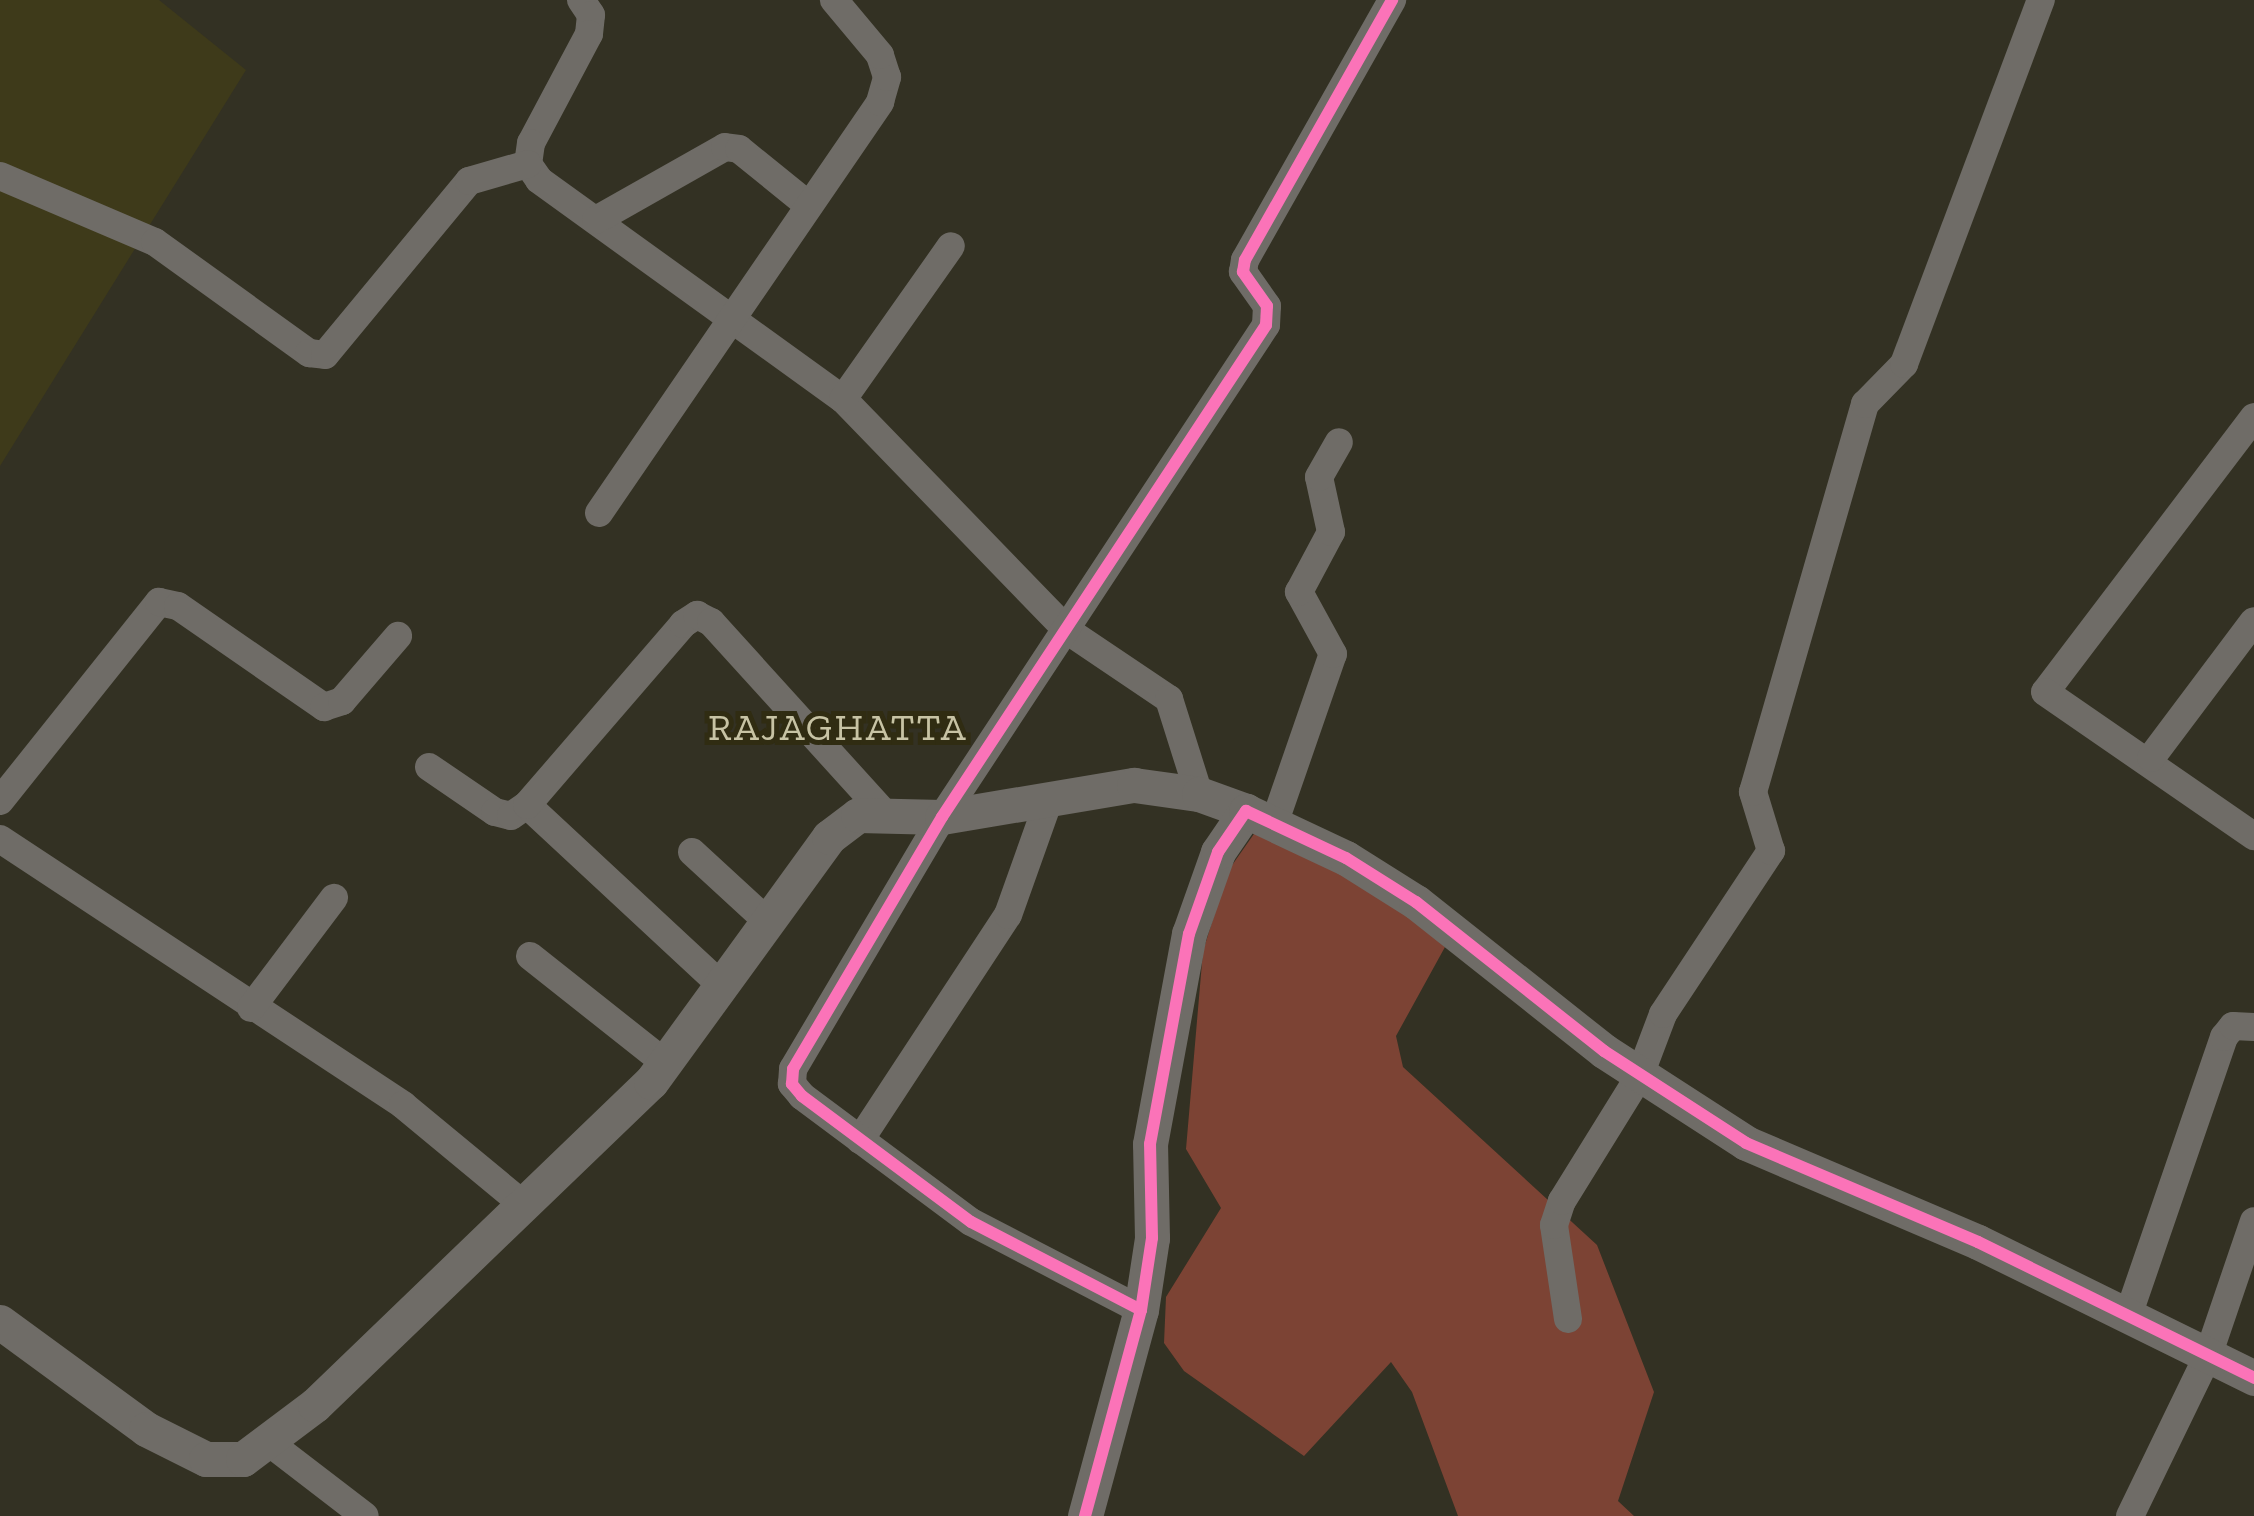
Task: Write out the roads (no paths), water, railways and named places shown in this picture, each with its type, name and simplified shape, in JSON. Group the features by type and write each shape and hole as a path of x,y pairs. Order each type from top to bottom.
{"street":[{"path":"0,176 155,242 308,353 325,355 469,181 528,164 589,34 591,15 581,0"},
{"path":"599,513 736,318 807,204 880,102 887,78 880,55 834,0"},
{"path":"1141,1310 971,1222 802,1096 792,1084 793,1068 942,817 1266,325 1267,306 1243,272 1245,260 1392,0"},
{"path":"1568,1319 1554,1225 1640,1075 1663,1014 1771,851 1753,792 1865,404 1904,364 2041,0"},
{"path":"596,220 726,147 739,149 807,204"},
{"path":"528,164 596,220 736,318 842,400 1068,631 1177,708 1198,794"},
{"path":"842,400 951,246"},
{"path":"2254,417 2046,692 2152,758 2254,836"},
{"path":"1085,1516 1141,1310 1152,1238 1150,1144 1189,934 1218,852 1260,818 1332,654 1298,592 1331,532 1319,477 1339,442"},
{"path":"0,801 159,602 178,606 324,707 342,700 398,636"},
{"path":"429,766 495,812 511,816 527,805 697,615 886,815"},
{"path":"2152,758 2254,621"},
{"path":"0,1322 146,1428 206,1459 243,1459 271,1444 524,1205 666,1063 829,837 858,814 942,817 1134,785 1198,794 1260,818 1416,902 1640,1075 1746,1143 2129,1313 2254,1378"},
{"path":"860,1140 1008,915 1048,800"},
{"path":"527,805 722,986"},
{"path":"0,839 250,1008 403,1105 524,1205"},
{"path":"692,852 768,922"},
{"path":"250,1008 334,898"},
{"path":"530,956 666,1063"},
{"path":"2129,1313 2224,1037 2233,1026 2254,1028"},
{"path":"2130,1516 2209,1354 2254,1221"},
{"path":"271,1444 365,1516"}],"district":[{"name":"RAJAGHATTA","path":"838,728"}]}
